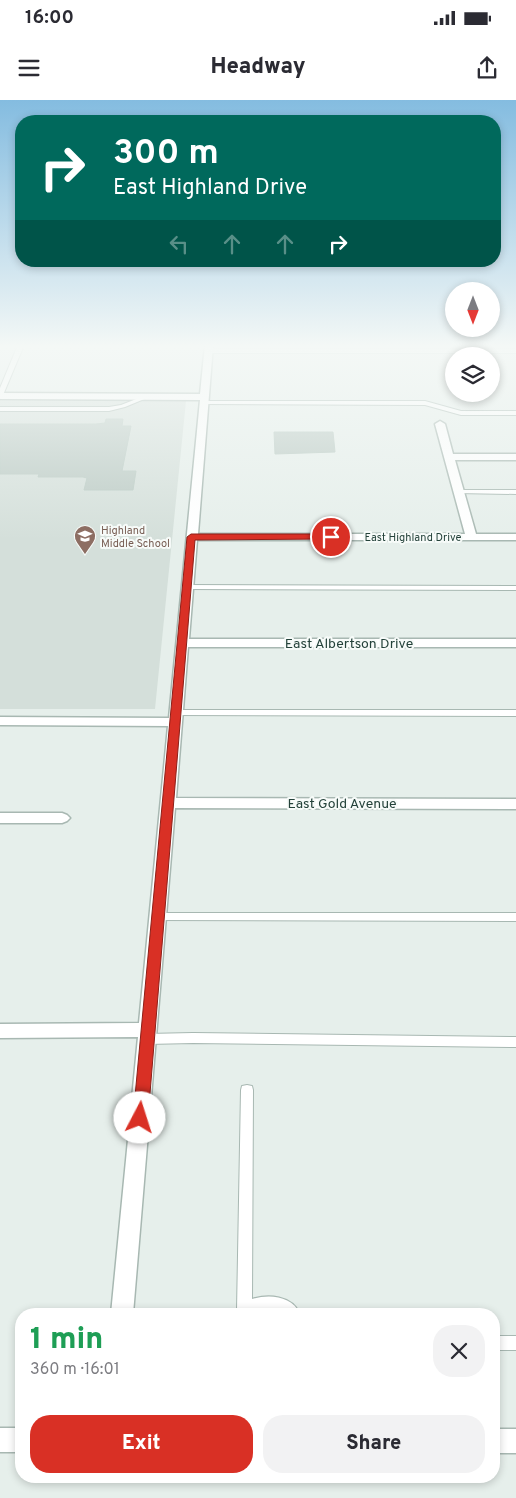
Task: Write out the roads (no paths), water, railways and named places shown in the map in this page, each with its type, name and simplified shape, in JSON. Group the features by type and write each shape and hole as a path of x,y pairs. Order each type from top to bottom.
{"street":[{"path":"123,1308 203,410"},
{"path":"440,424 471,537"},
{"path":"449,456 516,457"},
{"name":"East Highland Drive","path":"191,537 516,536"},
{"name":"East Albertson Drive","path":"182,643 516,643"},
{"path":"0,721 176,718"},
{"name":"East Gold Avenue","path":"167,803 516,804"},
{"path":"0,818 62,818"},
{"path":"0,1031 148,1035"},
{"path":"0,1440 15,1440"},
{"path":"500,1441 516,1441"}],"lane":[{"path":"451,410 461,413 516,414"},
{"path":"458,492 516,492"},
{"path":"187,587 516,588"},
{"path":"176,718 516,714"},
{"path":"158,916 516,917"},
{"path":"148,1035 193,1038 516,1042"},
{"path":"243,1308 248,1090"},
{"path":"249,1308 255,1304 267,1302 280,1304 285,1308"},
{"path":"500,1343 516,1343"}],"place":[{"name":"Highland Middle School","path":"85,555"}]}
